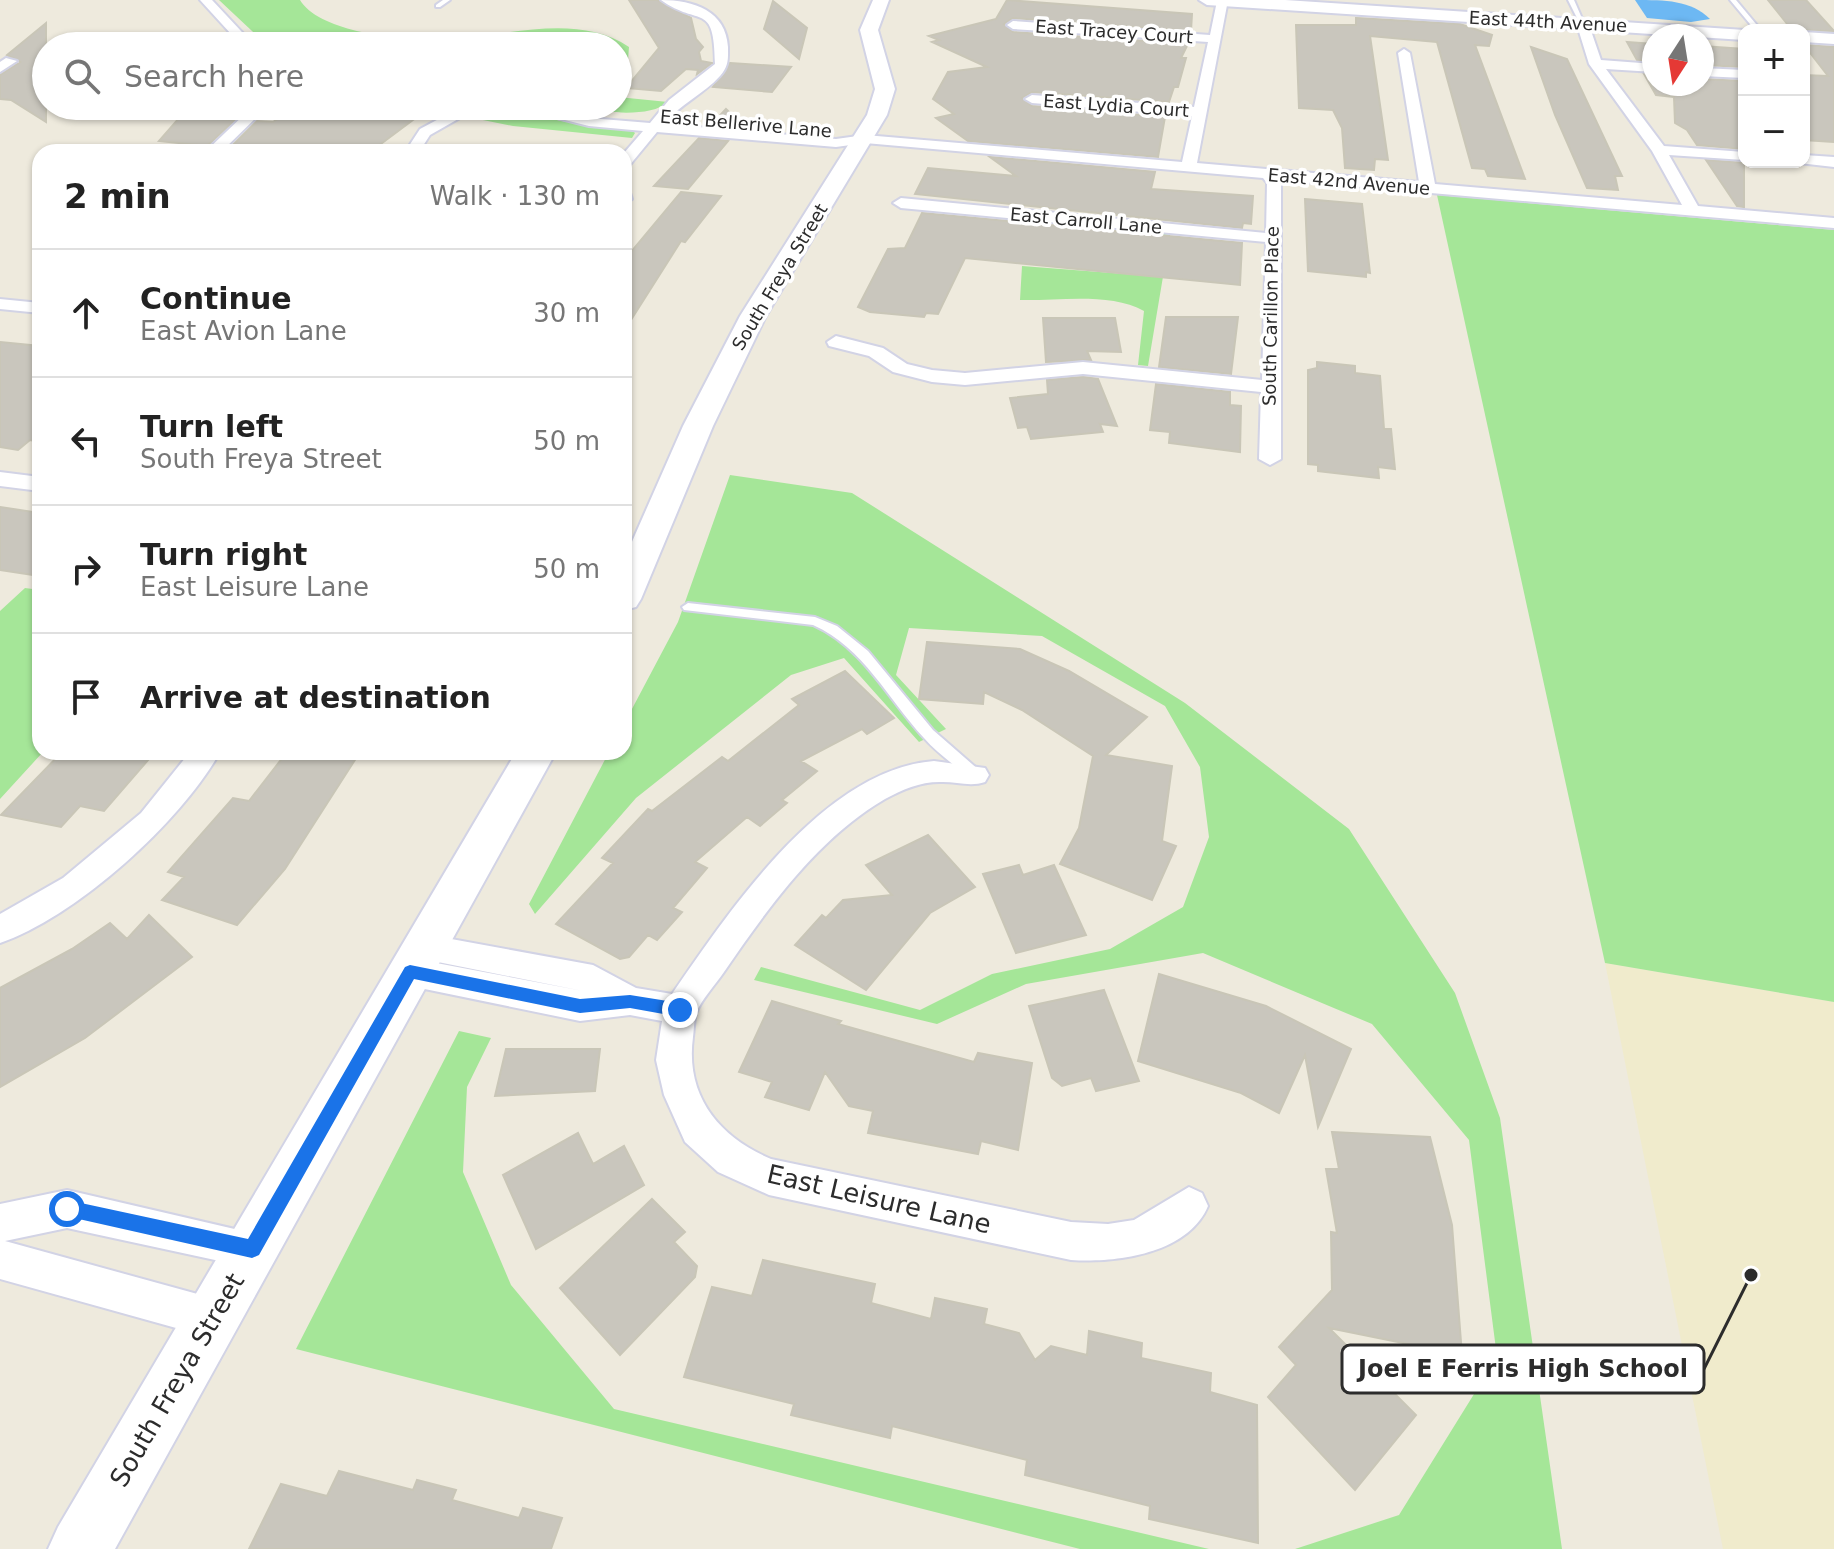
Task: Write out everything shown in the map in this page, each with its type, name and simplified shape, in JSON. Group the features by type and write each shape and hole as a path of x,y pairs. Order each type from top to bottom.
{"main road":[{"name":"South Freya Street","path":"632,580 698,426 753,316 865,139 885,89 869,30 881,0"},
{"name":"East 44th Avenue","path":"1215,1 1582,22 1738,35"},
{"path":"1810,37 1834,39"},
{"name":"South Freya Street","path":"80,1549 531,760"}],"street":[{"path":"206,0 236,32"},
{"path":"632,153 657,122 722,64 721,30 714,20 701,11 667,0"},
{"path":"1188,168 1215,39 1215,1"},
{"path":"1582,22 1596,64 1659,150 1693,211"},
{"name":"East Tracey Court","path":"1013,25 1215,39"},
{"path":"1404,53 1428,189"},
{"path":"1596,64 1642,67"},
{"path":"1714,73 1738,74"},
{"name":"East Lydia Court","path":"1032,99 1200,112"},
{"path":"221,144 246,120"},
{"path":"417,144 425,132 448,120"},
{"name":"East Bellerive Lane","path":"582,120 657,122 836,143 865,139"},
{"name":"East 42nd Avenue","path":"865,139 1834,223"},
{"path":"1659,150 1738,156"},
{"path":"1810,160 1834,162"},
{"name":"South Carillon Place","path":"1269,175 1275,182 1271,238 1270,459"},
{"name":"East Carroll Lane","path":"901,203 1271,238"},
{"path":"8,305 32,294"},
{"path":"8,305 32,307"},
{"path":"836,342 876,352 900,368 932,376 965,379 1001,373 1083,368 1269,387"},
{"path":"0,479 32,483"},
{"path":"0,930 74,887 151,821 200,760"},
{"path":"417,960 580,1006 630,1001 680,1010 759,897 815,840 874,791 940,770 975,775"},
{"name":"East Leisure Lane","path":"680,1010 673,1060 681,1095 698,1130 731,1160 769,1177 1071,1241 1103,1244 1118,1245 1156,1230 1189,1206"},
{"path":"0,1223 67,1209 252,1249"},
{"path":"0,1258 13,1265 212,1318"}],"lane":[{"path":"438,6 447,0"},
{"path":"1571,0 1582,22"},
{"path":"1733,0 1753,24"},
{"path":"688,607 815,621 831,626 851,640 930,736 975,775"}],"shaded area":[{"path":"1605,963 1834,1002 1834,1549 1723,1549"}],"green space":[{"path":"219,0 300,0 311,12 327,21 364,32 253,32"},
{"path":"565,28 591,32 513,32"},
{"path":"632,98 668,102 658,108 632,113"},
{"path":"483,120 557,120 631,129 635,133 632,138"},
{"path":"1437,195 1834,230 1834,1002 1605,963"},
{"path":"1159,233 1170,235 1148,366 1138,365 1144,311 1100,299 1020,300 1022,266 1151,276"},
{"path":"730,475 852,493 1185,703 1349,829 1455,993 1500,1118 1562,1549 1295,1549 1399,1515 1497,1357 1469,1140 1372,1024 1203,953 1026,984 937,1024 754,980 761,967 920,1010 992,974 1110,949 1183,907 1209,837 1200,767 1165,706 1042,636 909,628 896,675 946,729 919,742 844,658 791,675 636,798 535,914 529,904 605,760 632,760 632,709 678,622"},
{"path":"25,588 32,589 32,760 36,760 0,799 0,611"},
{"path":"459,1031 491,1038 467,1087 463,1172 511,1285 614,1409 1209,1549 1080,1549 296,1349"}],"water":[{"path":"1635,0 1686,5 1710,19 1691,22 1647,18"}],"building":[{"path":"629,0 658,0 691,18 696,39 703,47 699,52 701,61 712,63 697,74 698,70 686,69 661,91 632,89 632,81 659,48"},
{"path":"1007,0 1192,14 1191,31 1013,18 1004,24 1013,32 1188,44 1181,58 1186,58 1178,87 1174,87 1169,102 1032,92 1022,98 1032,106 1165,117 1158,157 968,141 936,118 954,114 933,99 948,72 987,67 932,42 939,40 929,36 996,19"},
{"path":"1768,0 1806,0 1834,31 1810,30 1810,24 1787,24"},
{"path":"773,1 807,28 799,59 764,29"},
{"path":"1356,18 1460,24 1492,35 1489,46 1475,45 1525,179 1488,176 1485,169 1472,168 1437,42 1370,36 1388,160 1375,159 1374,170 1345,168 1342,128 1333,110 1299,108 1296,25 1356,25"},
{"path":"46,23 46,32 35,32"},
{"path":"32,34 32,113 11,100 0,99 0,75 20,62 7,55"},
{"path":"1627,42 1642,43 1642,60 1637,60"},
{"path":"1810,45 1834,47 1834,142 1810,140 1810,75 1828,76 1810,53"},
{"path":"1531,47 1567,59 1622,176 1615,176 1618,190 1587,188 1555,115"},
{"path":"1714,47 1738,49 1738,67 1714,66"},
{"path":"730,63 791,67 772,92 713,87"},
{"path":"1714,80 1738,81 1738,148 1697,145 1687,130 1675,123 1674,97 1665,96 1714,96"},
{"path":"726,109 742,124 739,128 711,125"},
{"path":"177,120 235,120 209,144 159,141"},
{"path":"413,120 381,144 234,144 257,121"},
{"path":"699,138 728,141 688,189 654,186"},
{"path":"990,157 1155,172 1151,189 1253,196 1251,224 1243,223 1242,228 915,194 928,168 1016,176"},
{"path":"1706,160 1738,163 1738,168 1744,168 1744,207 1737,206"},
{"path":"681,192 721,196 685,242 681,241 632,318 632,251"},
{"path":"1305,199 1362,204 1370,273 1366,272 1366,277 1308,271"},
{"path":"922,213 1242,243 1240,285 965,258 938,314 926,313 924,317 870,312 858,307 888,249 905,248"},
{"path":"1166,317 1238,317 1231,374 1159,367"},
{"path":"1043,318 1115,318 1121,352 1087,351 1091,360 1046,362"},
{"path":"0,342 32,345 32,440 18,450 0,447"},
{"path":"1317,362 1355,366 1355,373 1380,376 1384,429 1391,429 1395,469 1378,467 1379,478 1318,471 1318,465 1308,464 1308,370 1317,368"},
{"path":"1098,379 1117,426 1100,424 1103,432 1031,439 1027,427 1018,428 1010,398 1048,394 1047,380"},
{"path":"1156,384 1230,392 1230,405 1241,406 1240,452 1169,443 1170,432 1150,430"},
{"path":"0,507 32,512 32,575 0,570"},
{"path":"927,642 1020,649 1069,671 1147,717 1106,755 1172,766 1162,841 1176,846 1152,900 1060,864 1079,828 1093,756 1022,710 984,692 983,704 919,699"},
{"path":"845,671 894,718 867,734 862,729 801,761 817,771 782,800 787,803 760,826 747,817 695,862 707,868 673,908 682,912 657,940 648,935 629,957 620,959 556,924 613,863 602,858 648,809 652,811 722,757 728,761 799,705 792,699"},
{"path":"54,760 148,760 104,811 80,806 61,827 1,815"},
{"path":"281,760 355,760 285,869 237,925 162,900 184,877 168,872 233,798 249,801"},
{"path":"928,835 975,887 930,913 866,990 795,945 822,915 826,918 843,900 892,895 866,865"},
{"path":"1019,865 1023,875 1054,865 1086,935 1016,953 983,874"},
{"path":"149,915 192,957 85,1038 0,1087 0,988 72,949 110,923 127,939"},
{"path":"1159,974 1266,1006 1351,1049 1318,1127 1305,1055 1279,1113 1241,1093 1138,1061"},
{"path":"1104,990 1139,1081 1096,1091 1091,1078 1062,1086 1052,1078 1029,1006"},
{"path":"772,1001 841,1021 838,1024 974,1062 978,1053 1032,1063 1018,1150 981,1141 978,1154 868,1133 873,1111 849,1106 825,1072 809,1110 765,1097 772,1082 739,1072"},
{"path":"506,1049 600,1049 595,1091 495,1096"},
{"path":"1332,1132 1430,1137 1452,1225 1462,1355 1329,1328 1416,1415 1355,1490 1268,1397 1296,1365 1279,1347 1332,1290 1331,1232 1337,1233 1326,1169 1339,1169"},
{"path":"578,1133 593,1164 624,1146 644,1185 536,1249 503,1175"},
{"path":"652,1199 685,1232 674,1242 697,1266 695,1277 620,1355 560,1288"},
{"path":"763,1260 875,1284 871,1303 931,1319 935,1298 987,1309 984,1324 1019,1333 1035,1360 1051,1346 1087,1355 1089,1331 1142,1343 1141,1358 1211,1373 1210,1392 1257,1405 1258,1543 1149,1519 1150,1506 1025,1475 1027,1460 892,1426 890,1438 791,1415 794,1404 684,1377 712,1287 752,1296"},
{"path":"339,1471 413,1490 417,1480 456,1490 452,1500 519,1518 523,1508 562,1518 551,1549 249,1549 281,1484 327,1496"}],"place":[{"name":"Joel E Ferris High School","path":"1751,1275"}],"route":[{"path":"67,1209 252,1249 410,972 580,1006 630,1001 680,1010"}]}
